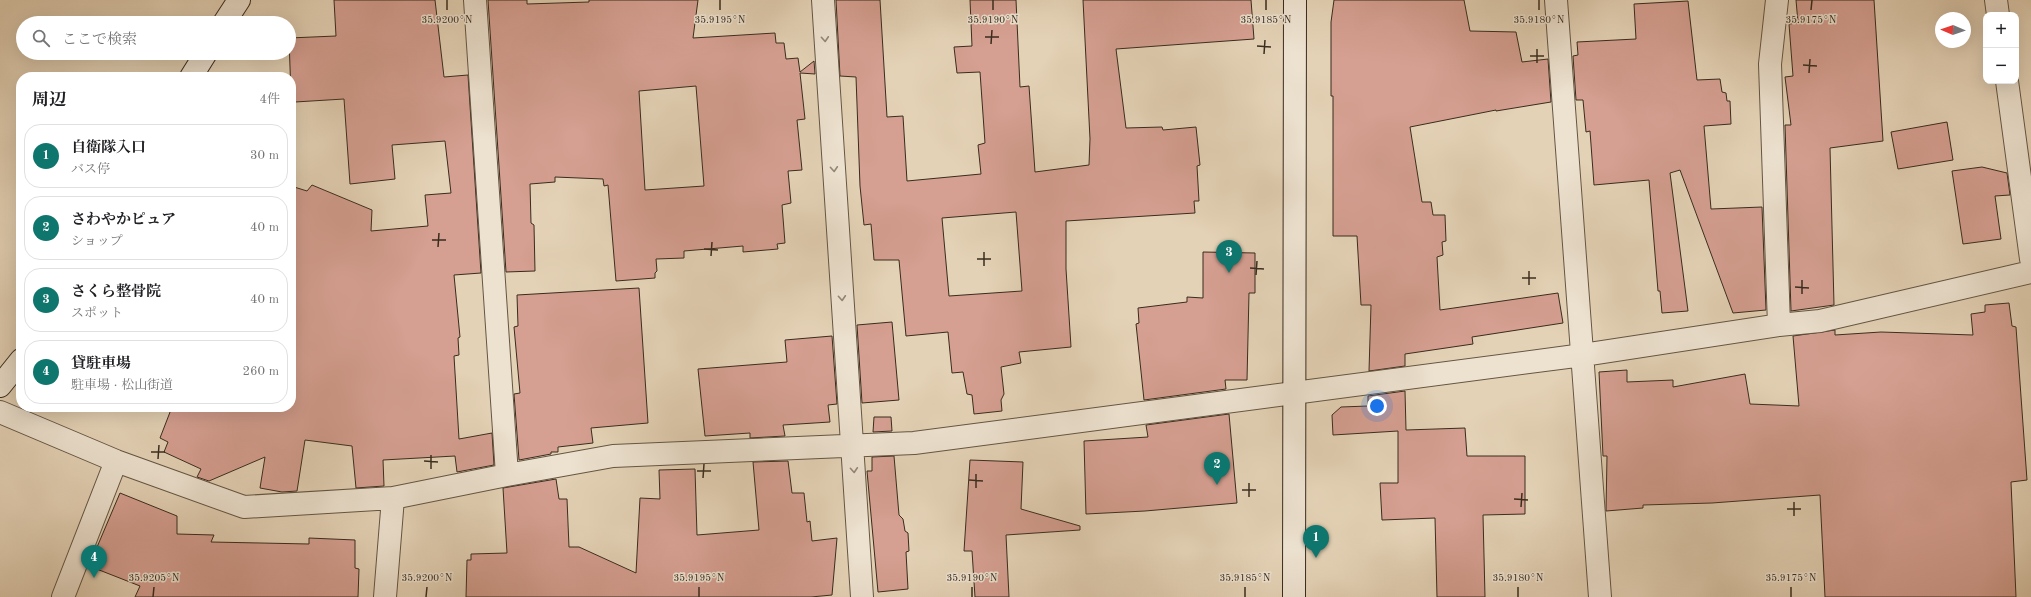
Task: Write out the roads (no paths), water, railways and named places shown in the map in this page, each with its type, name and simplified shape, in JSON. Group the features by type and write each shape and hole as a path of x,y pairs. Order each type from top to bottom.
{"street":[{"path":"228,16 238,0"},
{"path":"475,0 507,475"},
{"path":"823,0 862,597"},
{"path":"1294,0 1294,597"},
{"path":"1556,0 1600,597"},
{"path":"1777,0 1770,64 1779,325"},
{"path":"1996,0 1998,12"},
{"path":"194,72 202,60"},
{"path":"2007,84 2031,259"},
{"path":"0,412 116,461 244,507 393,498 507,475 613,456 914,443 1583,355 1779,325 1820,321 2031,272"},
{"path":"0,386 16,366"},
{"path":"64,597 116,461"},
{"path":"385,597 393,498"}],"place":[{"name":"さくら整骨院","path":"1229,273"},
{"name":"さわやかピュア","path":"1217,485"},
{"name":"自衛隊入口","path":"1316,558"},
{"name":"貸駐車場","path":"94,578"}]}
